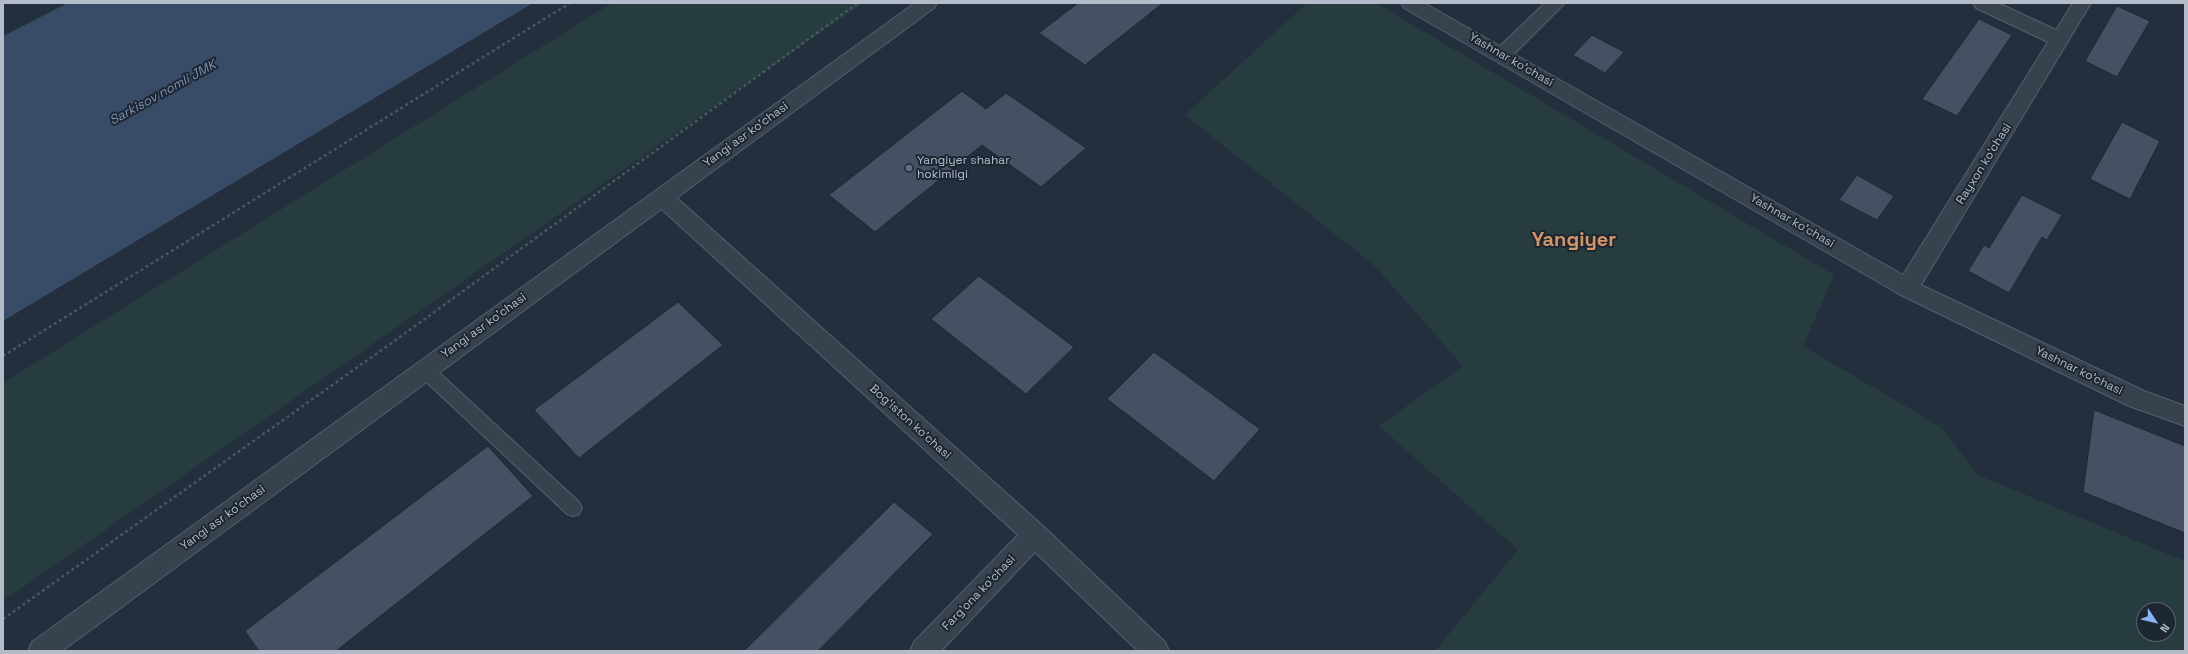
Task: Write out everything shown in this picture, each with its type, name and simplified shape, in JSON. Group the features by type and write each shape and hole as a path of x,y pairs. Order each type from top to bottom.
{"street":[{"name":"Yangi asr ko'chasi","path":"41,651 928,3"},
{"name":"Yashnar ko'chasi","path":"1410,3 1907,288 2137,399 2185,416"},
{"path":"1502,55 1556,3"},
{"path":"1982,3 2060,40"},
{"name":"Rayxon ko'chasi","path":"1907,288 2082,3"},
{"name":"Bog‘iston ko'chasi","path":"662,197 1035,535 1156,651"},
{"name":"Farg'ona ko'chasi","path":"923,651 1035,535"}],"lane":[{"path":"425,370 573,508"}],"path":[{"path":"3,356 570,3"},
{"path":"3,619 400,337 858,3"}],"green space":[{"path":"612,3 863,3 3,601 3,383"},
{"path":"1307,3 1376,3 1834,275 1803,346 1941,427 1978,475 2185,561 2185,651 1435,651 1518,550 1379,426 1463,366 1375,266 1185,115"}],"water":[{"name":"Sarkisov nomli JMK","path":"68,3 533,3 3,321 3,36"}],"building":[{"path":"1078,3 1163,3 1085,65 1039,33"},
{"path":"2117,6 2150,21 2117,77 2085,61"},
{"path":"1979,19 2012,35 1957,116 1922,99"},
{"path":"1592,35 1624,52 1605,73 1573,55"},
{"name":"Yangiyer shahar hokimligi","path":"962,91 986,109 1006,93 1086,148 1041,187 982,145 875,232 829,195"},
{"path":"2122,122 2160,141 2130,199 2090,179"},
{"path":"1857,175 1894,196 1877,220 1839,200"},
{"path":"2022,195 2062,215 2047,240 2042,237 2009,293 1968,271 1984,245 1989,248"},
{"path":"979,276 1074,347 1026,394 931,319"},
{"path":"678,302 723,345 579,458 534,410"},
{"path":"1154,352 1260,429 1214,481 1107,399"},
{"path":"2094,410 2185,446 2185,533 2083,492"},
{"path":"488,446 533,496 336,651 259,651 245,631"},
{"path":"894,502 933,534 818,651 744,651"}],"place":[{"name":"Yangiyer shahar hokimligi","path":"909,168"}],"district":[{"name":"Yangiyer","path":"1574,241"}]}
